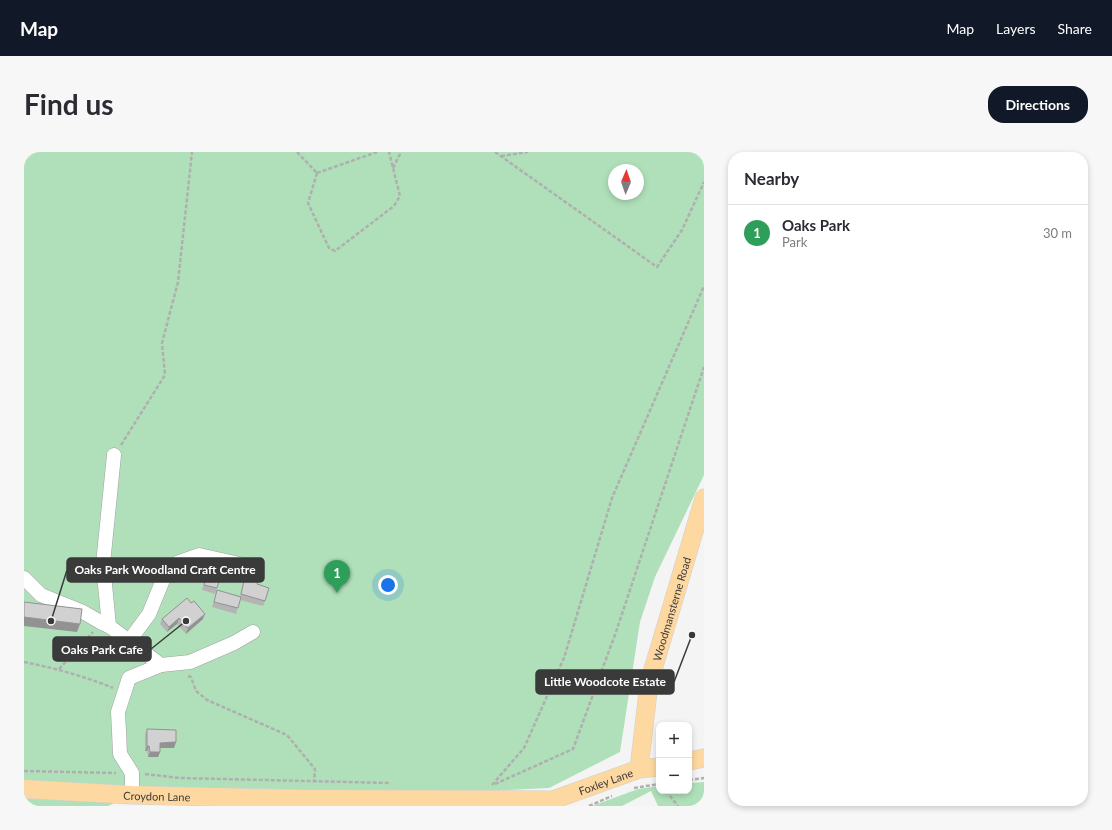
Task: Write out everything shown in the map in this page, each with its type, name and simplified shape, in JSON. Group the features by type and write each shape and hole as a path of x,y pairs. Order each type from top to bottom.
{"main road":[{"name":"Woodmansterne Road","path":"639,769 649,683 704,498"},
{"path":"692,760 704,758"},
{"name":"Foxley Lane","path":"552,803 639,769 656,767"},
{"name":"Croydon Lane","path":"24,790 303,799 552,803"}],"lane":[{"path":"105,624 103,564 114,455"},
{"path":"129,640 149,614 165,575 179,562 199,555 253,567"},
{"path":"24,578 41,595 83,612 105,624 129,640 161,665"},
{"path":"132,794 132,773 120,754 118,712 129,678 161,665 190,662 234,643 253,632"}],"path":[{"path":"114,455 165,375 162,343 178,282 192,152"},
{"path":"297,152 318,173"},
{"path":"318,173 377,152"},
{"path":"318,173 308,203 329,248 335,251 394,206 400,196 389,152"},
{"path":"393,169 401,152"},
{"path":"495,152 657,267 682,230 704,182"},
{"path":"500,156 528,152"},
{"path":"704,286 612,498 564,658 524,748 491,786 573,749 616,632 704,367"},
{"path":"59,669 105,624"},
{"path":"24,662 59,669 124,692"},
{"path":"185,675 191,677 196,691 207,700 287,735 315,769 314,781"},
{"path":"24,771 132,773 180,778 397,783"},
{"path":"692,780 704,778"},
{"path":"631,789 656,785"},
{"path":"589,806 617,794"},
{"path":"668,794 678,806"}],"green space":[{"path":"24,152 704,152 704,475 655,577 640,622 620,752 549,788 322,799 132,795 108,806 24,806"},
{"path":"704,782 704,806 658,806 651,791 622,806 592,806 638,789 656,786 656,794 692,794 692,783"}],"building":[{"path":"250,568 261,571 257,584 269,588 265,601 241,594 244,581 246,581"},
{"path":"208,569 222,572 217,588 204,585"},
{"path":"217,590 241,597 238,608 214,602"},
{"path":"187,598 191,603 194,601 205,614 188,628 179,618 169,627 162,619"},
{"path":"24,602 82,609 80,624 24,617"},
{"path":"147,729 176,730 176,742 160,743 160,752 150,752 149,746 147,746"}],"place":[{"name":"Oaks Park","path":"337,593"},
{"name":"Oaks Park Woodland Craft Centre","path":"51,621"},
{"name":"Oaks Park Cafe","path":"186,621"},
{"name":"Little Woodcote Estate","path":"692,635"}]}
